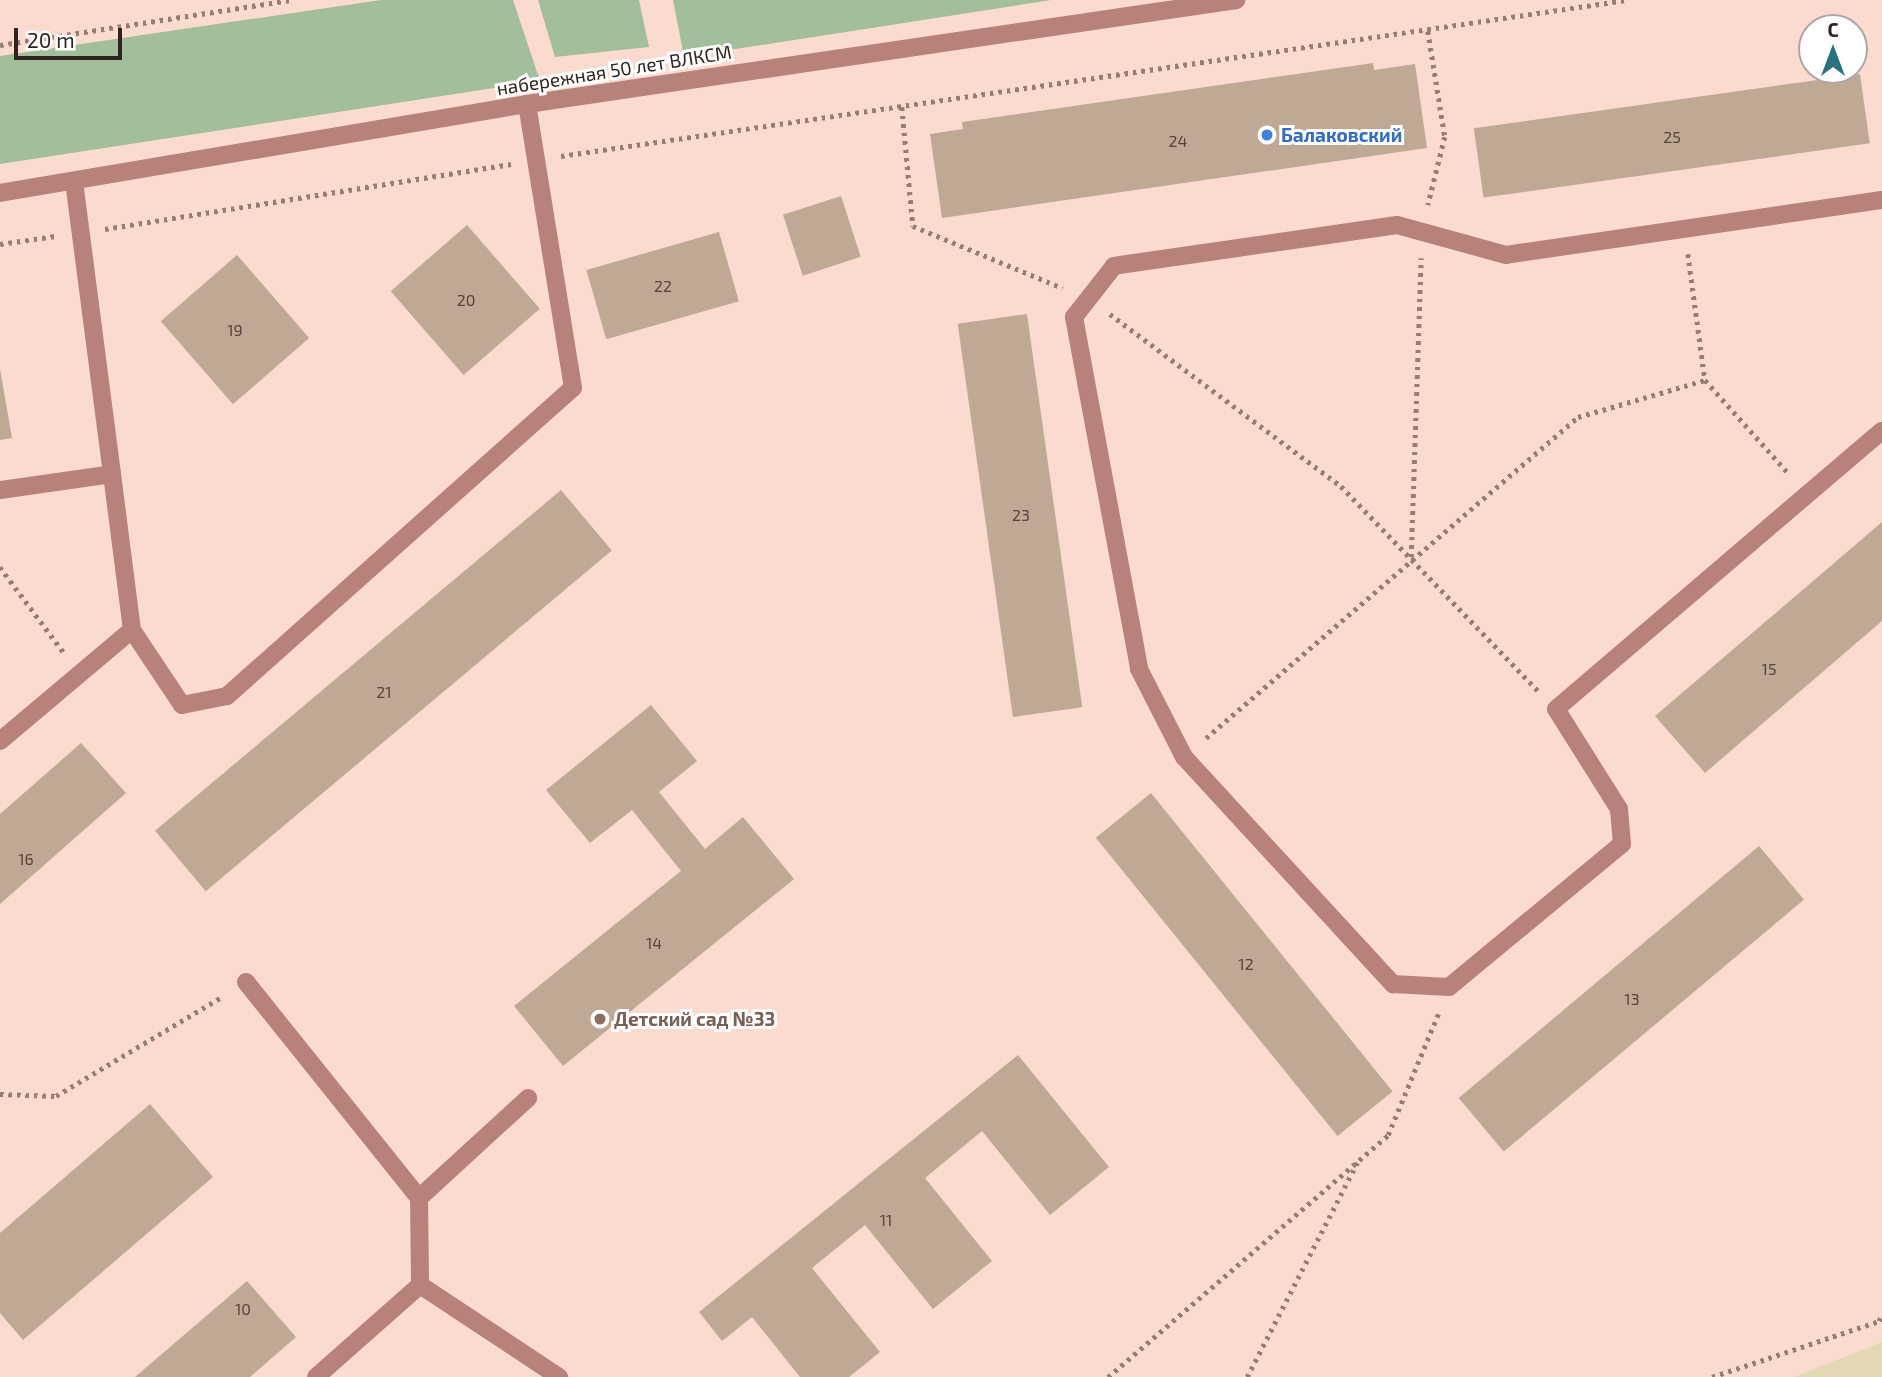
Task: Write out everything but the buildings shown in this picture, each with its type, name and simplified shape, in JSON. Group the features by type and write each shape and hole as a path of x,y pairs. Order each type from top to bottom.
{"street":[{"name":"набережная 50 лет ВЛКСМ","path":"0,192 527,104 1236,0"},
{"path":"74,181 132,630 182,705 227,696 573,388 527,104"},
{"path":"1882,200 1506,255 1397,225 1114,266 1074,317 1139,669 1184,757 1393,984 1449,987 1622,844 1619,809 1556,709 1882,431"},
{"path":"0,490 112,474"},
{"path":"0,741 132,630"},
{"path":"246,982 419,1198 421,1285"},
{"path":"419,1198 528,1098"},
{"path":"316,1377 421,1285"},
{"path":"421,1285 559,1377"}],"path":[{"path":"0,45 291,0"},
{"path":"0,244 537,160 1627,0"},
{"path":"1411,558 1422,232 1445,137 1428,31"},
{"path":"902,107 913,226 1088,298 1341,486 1556,709"},
{"path":"1684,229 1705,380 1808,494"},
{"path":"1184,757 1578,416 1705,380"},
{"path":"0,567 79,674"},
{"path":"0,1094 56,1096 246,982"},
{"path":"1108,1377 1388,1135 1449,987"},
{"path":"1247,1377 1359,1159"},
{"path":"1712,1377 1879,1321 1882,1314"}],"green space":[{"path":"381,0 513,0 540,81 0,164 0,56"},
{"path":"538,0 639,0 649,47 555,57"},
{"path":"673,0 1051,0 684,57"}],"sand":[{"path":"1882,1342 1882,1377 1794,1377"}],"place":[{"name":"Балаковский","path":"1267,135"},
{"name":"Детский сад №33","path":"600,1019"}]}
